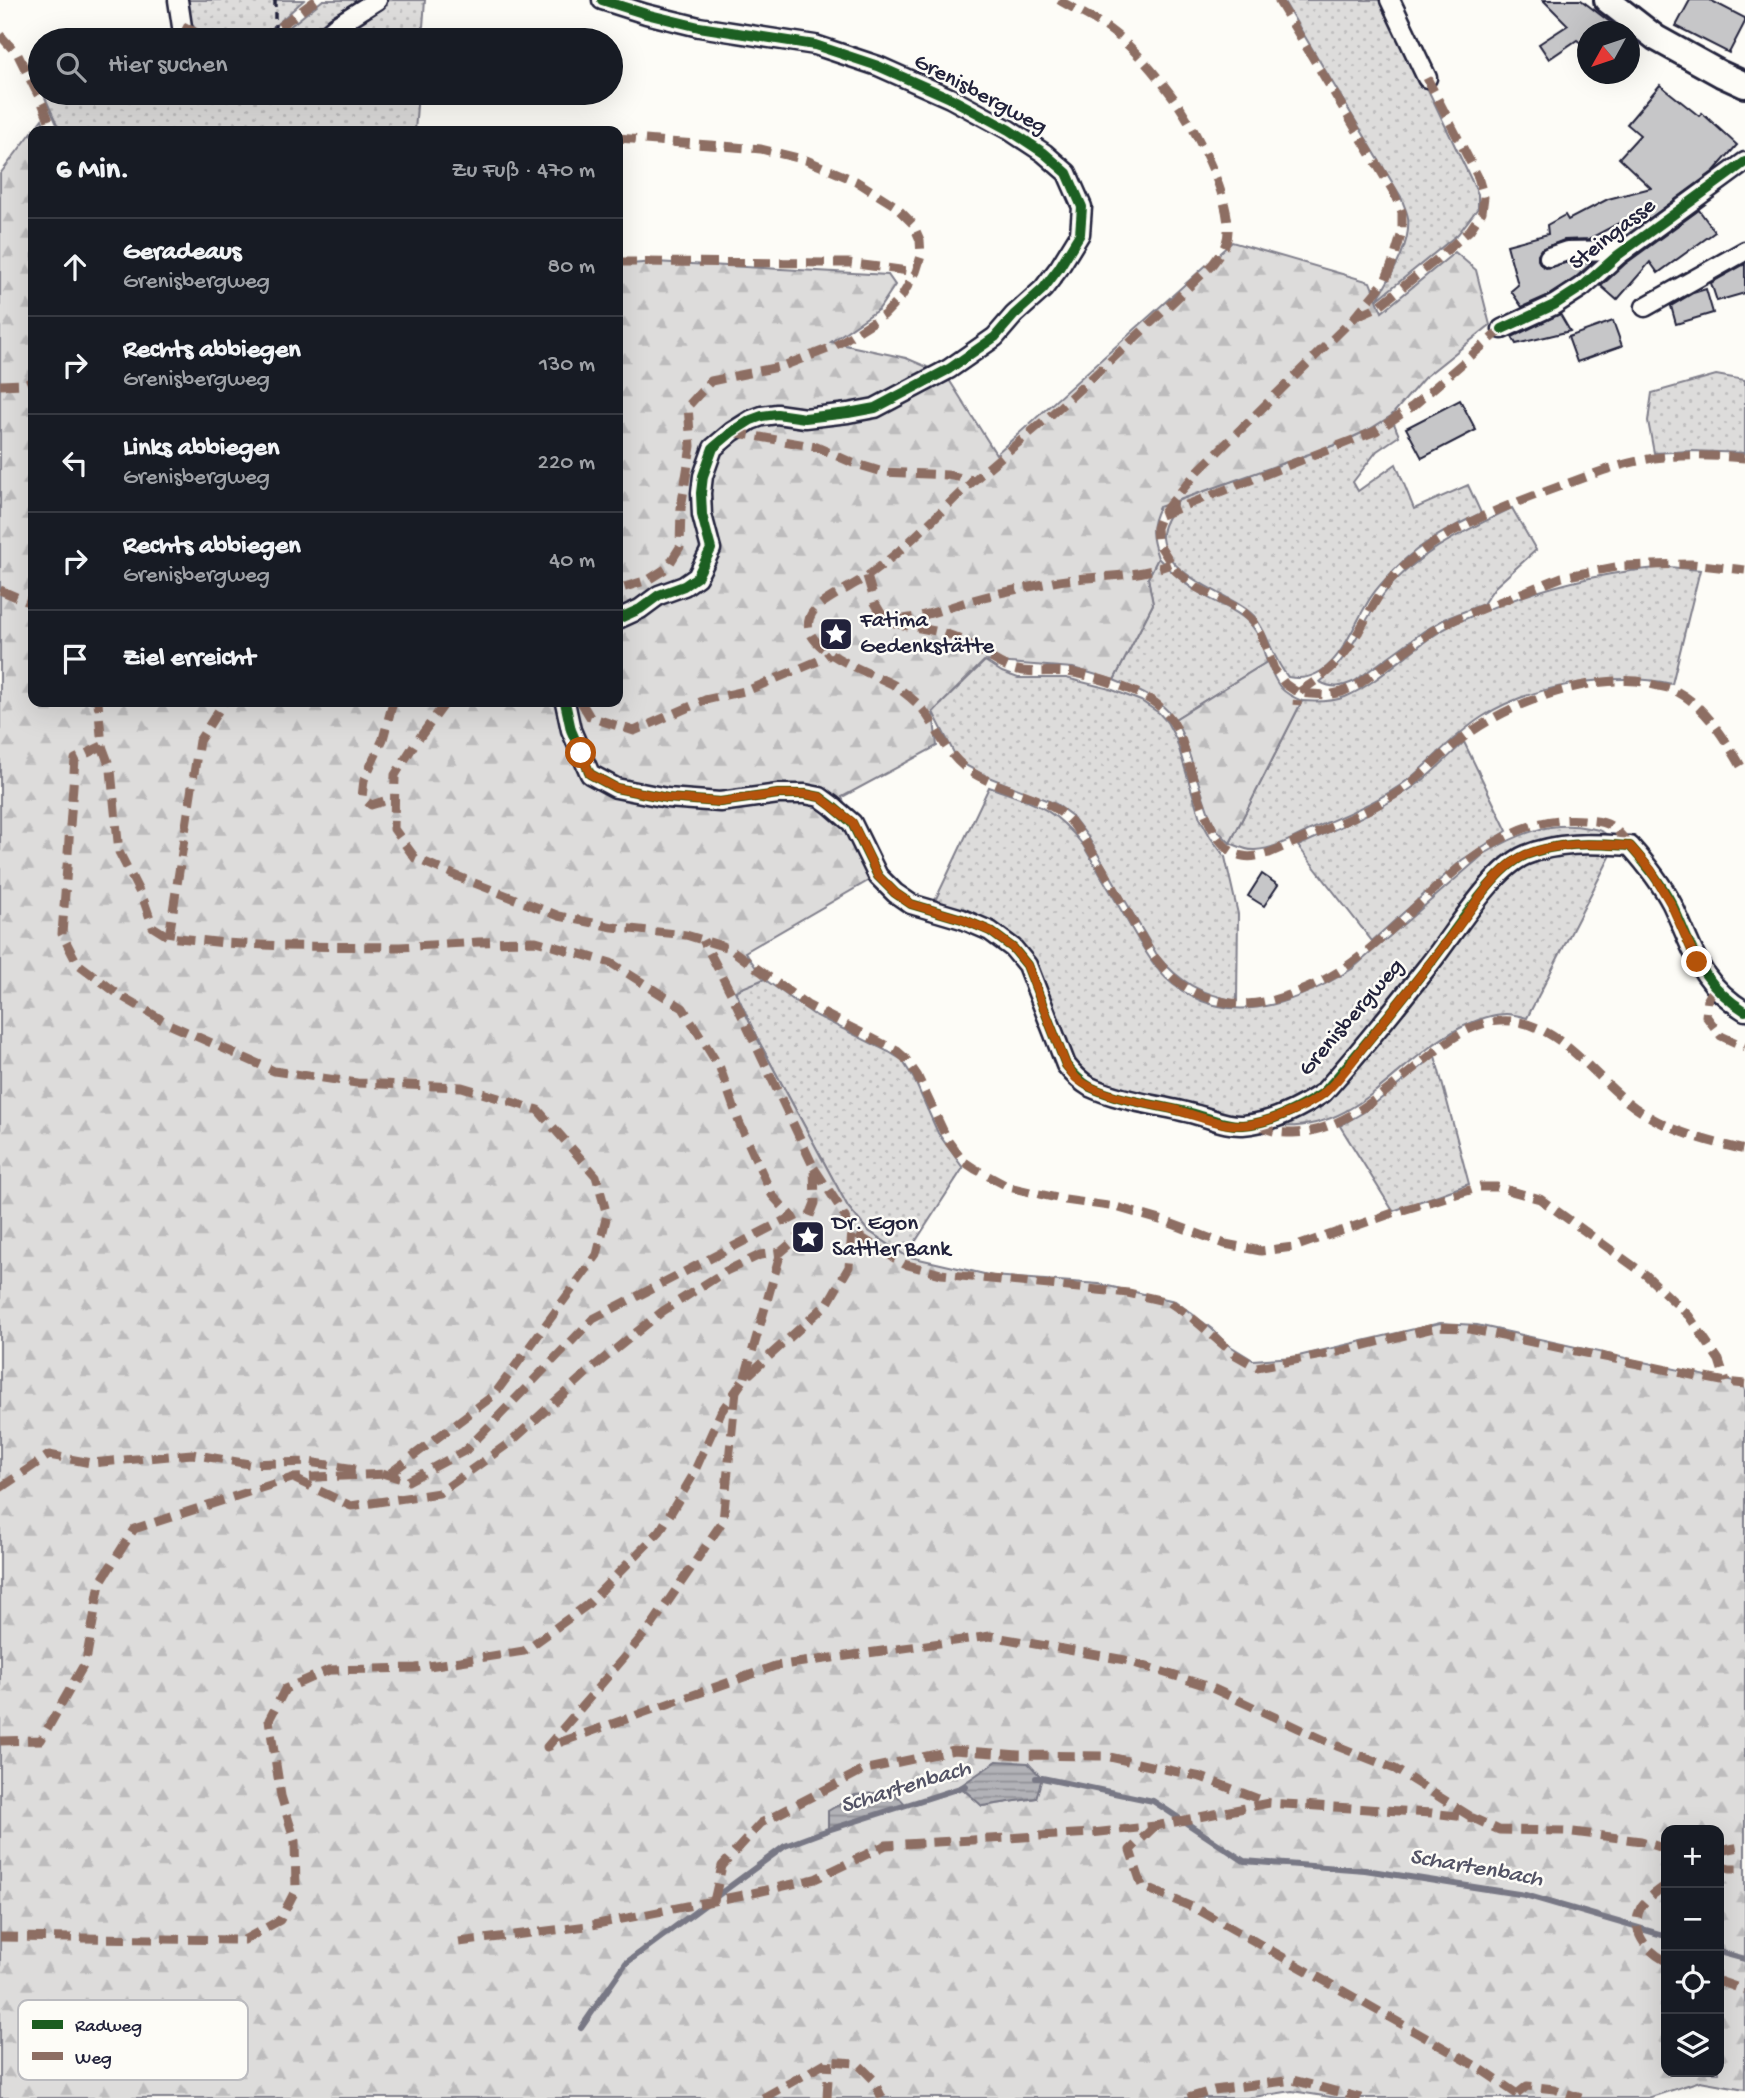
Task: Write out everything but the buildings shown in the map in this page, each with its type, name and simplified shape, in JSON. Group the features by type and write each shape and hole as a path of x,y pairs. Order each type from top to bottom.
{"street":[{"path":"178,0 182,28"},
{"path":"334,28 377,0"},
{"name":"Grenisbergweg","path":"602,0 699,27 815,45 878,66 950,98 1009,130 1044,153 1067,173 1082,207 1080,234 1043,289 1014,315 995,337 948,369 875,408 805,418 777,414 762,416 751,420 713,448 703,476 701,493 702,515 711,549 697,577 684,586 659,595 640,609 623,617"},
{"path":"1390,0 1427,78"},
{"path":"1607,0 1656,38 1745,85"},
{"name":"Steingasse","path":"1502,330 1554,305 1582,287 1625,250 1745,164"},
{"path":"1549,257 1567,251 1625,250"},
{"path":"1645,307 1745,251"},
{"name":"Grenisbergweg","path":"566,707 571,730 590,774 616,788 667,798 720,802 778,794 820,797 852,822 878,876 895,893 911,904 962,919 990,931 1013,948 1027,965 1066,1065 1076,1078 1092,1087 1148,1104 1240,1126 1258,1123 1302,1107 1323,1093 1422,975 1502,872 1522,856 1545,848 1574,843 1630,846 1651,870 1671,904 1697,962 1724,996 1745,1011"}],"path":[{"path":"275,0 275,28"}],"green space":[{"path":"181,0 304,0 271,28 195,28 186,16"},
{"path":"323,0 425,0 423,28 288,28"},
{"path":"1283,0 1385,0 1478,194 1478,208 1458,234 1377,300 1403,250 1408,229 1407,213 1401,197"},
{"path":"48,105 417,105 415,126 58,126"},
{"path":"28,137 28,707 623,707 623,265 655,262 888,275 895,285 879,309 831,342 906,358 946,375 996,454 1232,242 1370,282 1382,312 1455,252 1476,270 1490,325 1424,378 1391,416 1340,443 1159,507 1152,532 1158,558 1148,578 1153,604 1114,680 1073,668 984,661 933,712 937,746 842,797 873,878 745,952 764,979 735,991 756,1036 848,1207 867,1230 906,1256 993,1276 1099,1284 1175,1301 1227,1344 1253,1360 1294,1357 1440,1323 1477,1325 1743,1384 1745,2089 1700,2081 1648,2098 1337,2098 1292,2091 1247,2098 0,2098 0,174","holes":["997,1761 1036,1798 983,1806 960,1787"]},
{"path":"1716,375 1745,380 1745,453 1654,453 1648,421 1652,393"},
{"path":"1391,416 1399,436 1377,451 1353,482 1358,491 1396,464 1414,509 1468,485 1481,513 1427,542 1384,580 1330,664 1318,673 1304,678 1288,677 1254,616 1177,566 1162,538 1165,523 1179,500 1340,443"},
{"path":"1512,508 1536,550 1495,587 1483,604 1445,619 1424,631 1355,681 1338,686 1320,682 1347,653 1380,599 1407,569 1458,535"},
{"path":"1158,558 1189,586 1247,621 1258,634 1267,662 1175,719 1155,700 1114,680 1153,604 1148,578"},
{"path":"1669,567 1700,570 1672,684 1650,680 1600,680 1549,689 1524,697 1482,717 1386,795 1270,848 1249,850 1230,843 1302,701 1335,700 1360,690 1441,631 1507,602 1587,579"},
{"path":"985,661 1018,678 1066,678 1110,689 1141,701 1167,722 1176,739 1200,818 1225,857 1238,914 1237,1001 1192,986 1174,973 1157,955 1088,837 1072,816 1056,804 967,766 954,753 933,712"},
{"path":"1267,662 1280,686 1288,694 1302,701 1230,843 1217,830 1209,814 1175,719"},
{"path":"1464,742 1507,831 1462,860 1372,941 1298,846 1360,818 1405,793"},
{"path":"989,787 1041,807 1062,822 1083,845 1144,949 1164,977 1191,996 1232,1008 1274,1004 1334,980 1352,969 1484,854 1521,835 1547,828 1574,826 1601,831 1608,836 1607,839 1530,847 1333,1076 1303,1100 1250,1117 1234,1119 1090,1081 1068,1055 1024,953 932,907"},
{"path":"1556,851 1612,853 1527,1018 1500,1014 1471,1023 1437,1042 1354,1106 1331,1118 1306,1125 1278,1126 1275,1122 1344,1081 1503,882 1518,867"},
{"path":"764,979 813,1014 902,1060 914,1079 938,1133 963,1168 906,1256 867,1230 848,1207 756,1036 735,990"},
{"path":"1435,1056 1469,1184 1393,1211 1340,1126 1364,1112"}],"shaded area":[{"path":"997,1761 1028,1763 1042,1778 1036,1798 982,1806 960,1786"},
{"path":"893,1791 906,1805 828,1830 828,1811 855,1795"}],"waterway":[{"name":"Schartenbach","path":"1036,1778 1153,1801 1244,1861 1365,1870 1525,1895 1661,1935"},
{"name":"Schartenbach","path":"581,2028 626,1963 785,1846 966,1786"},
{"name":"Schartenbach","path":"1724,1953 1745,1959"}],"marked path":[{"path":"278,28 316,0"},
{"path":"1059,0 1123,40 1175,100 1193,129 1220,190 1226,210 1226,243 1212,265 1153,321 909,542 866,577 816,608 808,626 813,637 838,658 894,685 910,697 924,711 943,742 967,769 979,777 1037,799 1063,814 1088,846 1146,945 1162,966 1188,989 1212,999 1239,1004 1264,1002 1302,991 1337,973 1383,937 1461,866 1489,846 1518,831 1550,821 1596,821 1614,828 1630,846"},
{"path":"1278,0 1393,191 1402,212 1402,232 1385,281 1354,318 1198,471 1161,515 1156,528 1157,541 1176,571 1196,587 1241,610 1253,621 1261,634 1274,669 1285,684 1298,693 1297,705"},
{"path":"183,26 187,28"},
{"path":"0,35 18,55 28,75"},
{"path":"1357,316 1379,306 1436,260 1470,230 1482,212 1484,197 1478,177 1427,78"},
{"path":"43,105 51,126"},
{"path":"623,138 761,149 806,160 856,181 894,205 913,224 920,240 921,256 916,272 902,296 884,315 833,347 783,366 711,381 688,406 691,446 681,508 680,547 667,568 648,580 623,588"},
{"path":"623,262 849,263 916,272"},
{"path":"1161,515 1376,431 1413,406 1502,329"},
{"path":"0,385 28,383"},
{"path":"732,432 817,447 853,463 883,472 947,475 973,480"},
{"path":"1745,458 1677,456 1630,463 1492,512 1450,533 1430,545 1395,575 1379,595 1339,660 1325,674 1298,693 1327,695 1342,692 1359,684 1434,630 1562,577 1621,566 1691,564 1745,570"},
{"path":"895,620 1053,582 1142,572 1170,564"},
{"path":"867,576 875,603 885,620 955,637 1015,669 1088,676 1129,689 1152,701 1166,713 1177,730 1201,804 1218,838 1230,850 1243,856 1269,853 1364,812 1403,789 1455,744 1482,725 1546,695 1593,683 1637,681 1672,689 1686,697 1715,726 1745,773"},
{"path":"0,590 28,602"},
{"path":"584,707 590,717 634,731 705,700 749,690 830,654"},
{"path":"0,1741 41,1740 86,1661 100,1583 134,1529 292,1478 389,1474 494,1395 597,1255 607,1215 596,1176 538,1110 462,1087 357,1083 274,1071 169,1024 118,994 77,963 62,934 75,759 102,746 98,707"},
{"path":"169,937 199,741 221,707"},
{"path":"392,707 383,739 364,780 362,797 371,805 394,798"},
{"path":"442,707 395,775 394,829 415,858 559,916 613,927 686,935 729,948 807,1005 897,1051 917,1075 948,1141 963,1161 1009,1187 1065,1200 1116,1207 1167,1222 1225,1244 1261,1251 1294,1247 1480,1187 1497,1187 1540,1199 1646,1275 1689,1316 1719,1360 1726,1382"},
{"path":"102,746 111,770 119,852 144,901 153,927 169,937 282,946 400,947 536,941 611,963 683,1008 720,1068 739,1122 772,1195 793,1218"},
{"path":"295,1479 351,1506 439,1493 512,1441 591,1369 663,1311 726,1271 760,1255 781,1252 803,1233 815,1203 814,1168 703,940"},
{"path":"1715,987 1708,999 1706,1016 1721,1036 1745,1047"},
{"path":"1258,1123 1270,1130 1288,1133 1312,1131 1330,1125 1364,1107 1456,1036 1481,1024 1514,1021 1536,1027 1555,1038 1574,1052 1626,1101 1657,1121 1694,1136 1745,1150"},
{"path":"814,1168 841,1209 852,1232 904,1264 941,1274 1128,1293 1169,1302 1234,1354 1257,1367 1338,1352 1437,1327 1464,1328 1745,1384"},
{"path":"382,1473 408,1481 466,1450 593,1319 783,1221 793,1218 795,1222"},
{"path":"0,1937 244,1940 280,1920 296,1889 295,1841 281,1796 269,1720 285,1689 329,1670 416,1668 524,1651 587,1605 660,1531 692,1477 721,1412 745,1378 828,1303 849,1267 852,1232"},
{"path":"745,1377 781,1252"},
{"path":"736,1390 723,1521 652,1625 547,1747 775,1666 990,1636 1125,1660 1210,1687 1337,1746 1395,1769 1473,1818"},
{"path":"0,1488 49,1455 91,1463 192,1454 249,1464 309,1462 355,1469"},
{"path":"714,1901 722,1866 761,1823 863,1770 954,1750 1018,1755 1105,1756 1201,1777 1269,1803"},
{"path":"459,1942 587,1926 815,1879 886,1845 1092,1833 1155,1826 1269,1803 1432,1813 1473,1818 1499,1830 1566,1831 1641,1841 1661,1847"},
{"path":"1155,1826 1130,1850 1142,1886 1199,1910 1476,2066 1517,2094"},
{"path":"1724,1850 1745,1846"},
{"path":"1724,1866 1745,1868"},
{"path":"1661,1958 1646,1946 1638,1932 1637,1924 1643,1904 1662,1888"},
{"path":"1724,1983 1745,1990"},
{"path":"763,2098 829,2061 857,2063 873,2079 882,2098"},
{"path":"827,2098 829,2061"},
{"path":"1188,2098 1214,2090 1293,2080 1361,2098"},
{"path":"1517,2094 1527,2086 1554,2089 1581,2098"}],"cycle path":[{"path":"602,0 699,27 815,45 878,66 950,98 1009,130 1044,153 1067,173 1082,207 1080,234 1043,289 1014,315 995,337 949,369 875,408 805,418 777,414 762,416 732,432 713,448 703,476 701,493 702,515 711,549 697,577 684,586 659,595 640,609 623,617"},
{"path":"1502,329 1554,305 1582,287 1618,255 1745,162"},
{"path":"566,707 571,730 590,774 616,788 667,798 720,802 778,794 820,797 852,823 878,876 895,893 911,904 962,919 990,931 1013,948 1027,965 1066,1065 1077,1078 1090,1087 1117,1097 1237,1125 1264,1121 1305,1104 1323,1093 1350,1062 1500,874 1526,855 1564,845 1630,846 1668,896 1707,977 1729,1000 1745,1011"}],"place":[{"name":"Fatima Gedenkstätte","path":"836,634"},
{"name":"Dr. Egon Sattler Bank","path":"808,1237"}],"route":[{"path":"581,753 590,774 600,780 616,788 667,798 720,802 778,794 820,797 852,822 878,876 895,893 911,904 962,919 990,931 1013,948 1027,965 1066,1065 1076,1078 1118,1096 1222,1123 1240,1126 1258,1123 1302,1107 1323,1093 1502,872 1522,856 1545,848 1574,843 1630,846 1651,870 1671,904 1697,962"}]}
